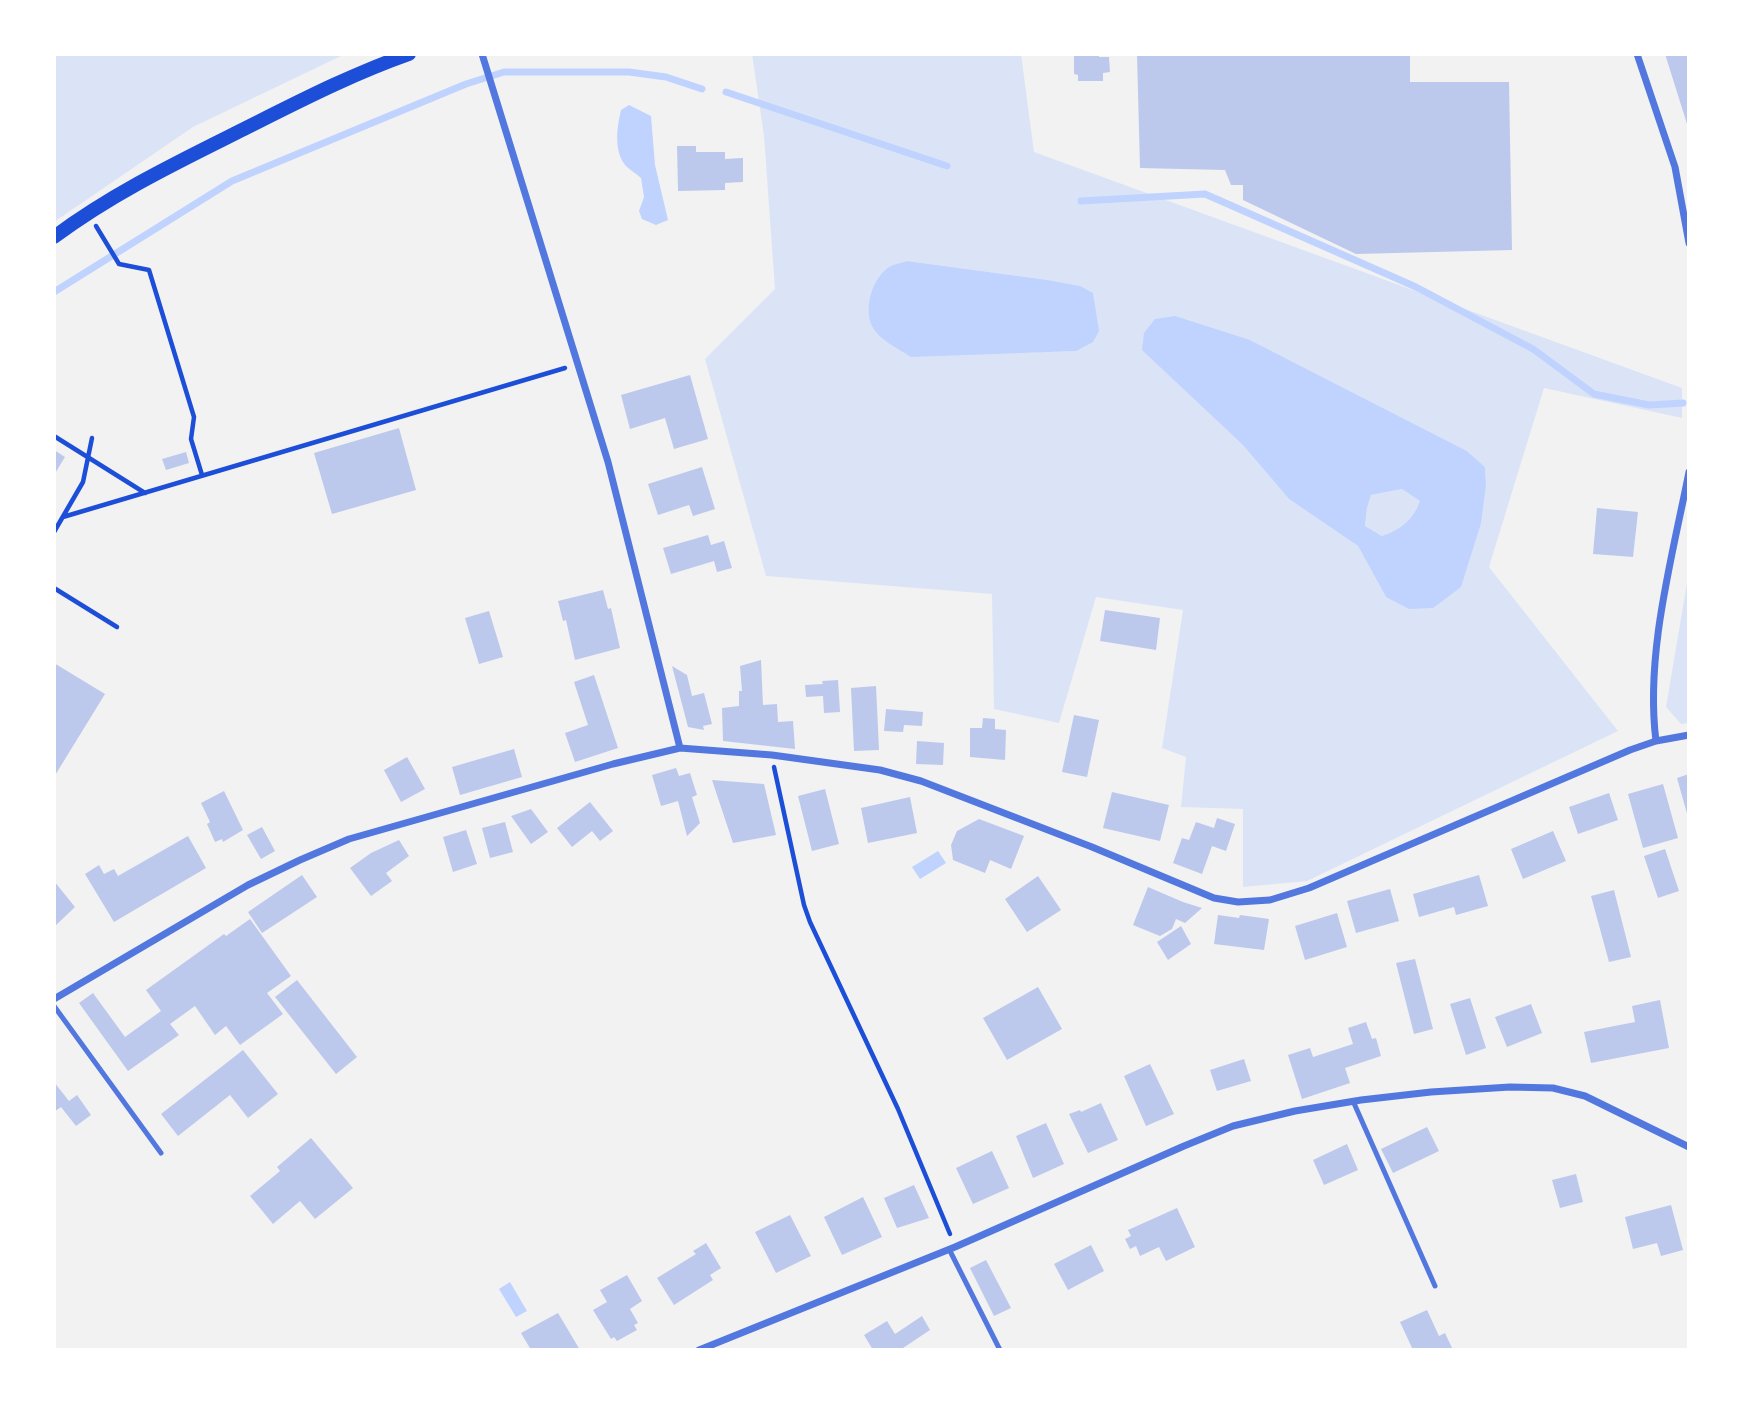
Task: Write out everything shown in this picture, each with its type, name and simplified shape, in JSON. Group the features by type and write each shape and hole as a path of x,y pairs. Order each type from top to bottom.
{"main road":[{"path":"54,237 88,212 157,172 344,80 409,54"}],"street":[{"path":"1637,54 1675,167 1689,243"},
{"path":"483,57 608,462 680,748"},
{"path":"1656,741 1652,710 1655,655 1689,472"},
{"path":"54,999 248,884 324,849 349,839 573,775 680,748 772,755 880,770 921,781 1092,847 1214,898 1238,902 1270,900 1309,888 1617,755 1656,741 1689,735"},
{"path":"699,1350 952,1248 1233,1126 1295,1111 1431,1092 1510,1087 1553,1088 1585,1096 1689,1147"}],"lane":[{"path":"54,1006 162,1153"},
{"path":"1353,1101 1435,1286"},
{"path":"952,1248 1000,1350"}],"path":[{"path":"106,244 118,264 149,270 194,417 191,439 202,475"},
{"path":"63,517 579,364"},
{"path":"54,436 145,493"},
{"path":"54,532 83,482 92,438"},
{"path":"54,588 117,627"},
{"path":"772,755 810,922 898,1110 952,1248"}],"shaded area":[{"path":"54,54 345,54 193,127 54,222"},
{"path":"752,54 1021,54 1034,152 1682,388 1682,418 1544,388 1489,567 1618,731 1307,881 1243,887 1243,809 1181,807 1186,757 1162,748 1183,610 1096,597 1059,723 994,709 992,594 766,576 705,359 775,289 764,136","holes":["907,261 1080,286 1076,351 1004,353","1250,340 1467,451 1485,467 1486,485 1386,597 1358,546 1289,499 1242,444"]},
{"path":"1402,489 1421,501 1410,518 1395,531 1382,536 1365,526 1371,495"},
{"path":"1689,571 1689,723 1681,724 1666,707"}],"water":[{"path":"629,105 651,116 655,165 668,220 656,225 642,219 639,211 644,197 641,178 623,161 618,147 617,132 621,110"},
{"path":"907,261 1080,286 1093,293 1099,331 1093,342 1076,351 911,357 879,336 869,318 869,301 879,277 891,266"},
{"path":"1175,316 1250,340 1467,451 1485,467 1486,485 1481,523 1461,587 1433,608 1409,609 1386,597 1358,546 1289,499 1242,444 1142,350 1144,333 1155,319","holes":["1402,489 1420,501 1410,518 1389,534 1382,536 1365,526 1371,495"]},
{"path":"938,851 946,863 920,879 912,867"},
{"path":"510,1282 527,1311 516,1317 499,1289"}],"building":[{"path":"1074,54 1099,54 1099,57 1109,57 1110,72 1103,73 1103,81 1078,81 1078,75 1074,74"},
{"path":"1137,54 1410,54 1410,82 1509,82 1512,250 1356,254 1243,200 1243,185 1231,185 1225,170 1140,168"},
{"path":"1665,54 1689,54 1689,127 1688,127"},
{"path":"677,146 696,146 696,152 725,152 725,159 743,158 743,182 725,183 725,190 678,191"},
{"path":"690,375 708,439 674,449 665,418 630,429 621,395"},
{"path":"399,428 416,490 332,514 314,453"},
{"path":"54,450 65,457 54,475"},
{"path":"186,452 189,463 166,470 162,459"},
{"path":"702,467 715,509 693,516 689,505 658,515 648,484"},
{"path":"1597,508 1638,512 1633,557 1593,554"},
{"path":"708,535 711,545 724,541 732,568 717,572 714,561 671,574 663,548"},
{"path":"603,590 608,609 611,608 620,648 575,660 566,620 563,621 558,601"},
{"path":"1105,610 1160,618 1156,650 1100,641"},
{"path":"489,611 503,657 479,664 465,618"},
{"path":"761,660 763,705 777,704 778,722 793,721 795,749 723,741 722,708 739,706 739,691 742,691 740,666"},
{"path":"54,663 105,694 54,777"},
{"path":"672,666 687,675 692,696 704,693 712,724 703,726 704,730 688,727"},
{"path":"594,675 618,748 575,762 565,733 588,725 574,682"},
{"path":"838,680 840,712 824,713 823,696 806,697 805,685"},
{"path":"876,686 879,750 854,751 851,688"},
{"path":"886,709 923,712 922,726 904,725 903,732 884,731"},
{"path":"1074,715 1099,720 1087,777 1062,772"},
{"path":"983,718 995,719 995,729 1006,730 1005,760 970,757 970,728 982,728"},
{"path":"917,741 944,743 943,765 916,764"},
{"path":"514,749 522,777 460,795 452,767"},
{"path":"407,757 425,789 401,802 384,770"},
{"path":"676,768 679,776 690,773 697,795 692,797 700,823 687,836 678,801 661,806 652,775"},
{"path":"1689,774 1689,817 1688,817 1677,778"},
{"path":"712,780 764,784 776,835 733,843"},
{"path":"1663,784 1678,838 1643,848 1628,794"},
{"path":"825,789 839,844 812,851 798,796"},
{"path":"224,791 243,830 223,842 222,839 215,842 201,803"},
{"path":"1112,792 1169,805 1160,841 1103,828"},
{"path":"1609,793 1618,820 1578,834 1569,807"},
{"path":"910,797 917,833 868,843 861,808"},
{"path":"590,802 613,831 600,841 592,831 572,847 557,828"},
{"path":"531,809 548,832 531,844 511,816"},
{"path":"1217,818 1235,824 1226,851 1212,846 1202,874 1173,863 1182,838 1189,840 1196,822 1214,828"},
{"path":"979,819 1024,836 1011,869 990,860 985,873 953,860 951,845 957,831"},
{"path":"505,822 513,852 490,858 482,828"},
{"path":"262,827 275,851 261,859 247,835"},
{"path":"466,830 477,864 453,872 443,837"},
{"path":"1553,831 1566,861 1523,879 1511,849"},
{"path":"188,836 206,868 114,922 85,874 99,865 104,874 114,869 118,876"},
{"path":"399,840 409,856 386,873 392,881 371,896 350,868 371,853"},
{"path":"1665,849 1679,891 1658,898 1644,856"},
{"path":"302,875 317,897 262,933 248,912"},
{"path":"1479,875 1488,906 1456,915 1454,907 1419,917 1413,894"},
{"path":"1038,876 1061,910 1027,932 1005,899"},
{"path":"54,881 75,907 54,927"},
{"path":"1148,887 1202,908 1185,923 1176,919 1172,929 1160,936 1133,925"},
{"path":"1390,889 1399,921 1356,933 1347,901"},
{"path":"1614,890 1631,957 1609,962 1591,896"},
{"path":"1337,913 1347,947 1305,960 1295,926"},
{"path":"1218,915 1269,919 1264,950 1214,944"},
{"path":"250,919 291,976 267,993 283,1014 240,1045 226,1026 215,1035 195,1006 170,1024 179,1035 128,1071 79,1003 93,993 125,1037 161,1011 146,990 224,934 226,936"},
{"path":"1181,926 1191,944 1168,960 1157,942"},
{"path":"1415,959 1433,1029 1414,1034 1396,963"},
{"path":"297,980 357,1057 336,1074 275,997"},
{"path":"1038,987 1062,1029 1007,1060 983,1018"},
{"path":"1470,998 1486,1048 1466,1055 1450,1004"},
{"path":"1660,1000 1669,1048 1591,1063 1584,1032 1635,1022 1632,1006"},
{"path":"1531,1004 1542,1033 1507,1047 1495,1017"},
{"path":"1366,1022 1372,1039 1376,1038 1381,1056 1345,1068 1350,1083 1302,1099 1288,1055 1310,1048 1313,1057 1353,1044 1348,1028"},
{"path":"243,1050 278,1094 248,1118 230,1095 178,1136 161,1114"},
{"path":"1244,1059 1251,1081 1217,1091 1210,1070"},
{"path":"1150,1064 1174,1114 1146,1126 1124,1076"},
{"path":"54,1082 69,1101 77,1095 91,1115 76,1126 61,1107 54,1112"},
{"path":"1101,1103 1118,1140 1088,1153 1069,1114"},
{"path":"1046,1123 1064,1164 1033,1178 1016,1136"},
{"path":"1427,1127 1439,1151 1393,1173 1381,1149"},
{"path":"311,1138 353,1188 315,1219 300,1201 273,1224 250,1196 280,1171 277,1167"},
{"path":"1347,1144 1358,1170 1324,1185 1313,1160"},
{"path":"992,1151 1009,1188 973,1204 956,1168"},
{"path":"1576,1174 1583,1202 1560,1208 1552,1180"},
{"path":"914,1185 929,1218 897,1228 884,1198"},
{"path":"863,1197 882,1237 842,1255 824,1217"},
{"path":"1671,1205 1683,1250 1661,1256 1657,1243 1633,1249 1625,1217"},
{"path":"1177,1208 1195,1247 1166,1261 1159,1247 1140,1256 1136,1246 1130,1249 1125,1239 1131,1236 1128,1230"},
{"path":"790,1215 811,1256 776,1273 755,1232"},
{"path":"706,1243 721,1268 710,1275 713,1280 674,1305 657,1278 696,1254 693,1251"},
{"path":"1091,1245 1104,1271 1068,1290 1054,1264"},
{"path":"986,1260 1011,1308 994,1316 970,1268"},
{"path":"627,1275 642,1301 630,1309 638,1323 634,1325 637,1330 617,1341 614,1337 611,1339 593,1310 607,1302 600,1290"},
{"path":"1427,1310 1439,1336 1445,1333 1453,1350 1413,1350 1400,1322"},
{"path":"558,1313 580,1350 531,1350 521,1333"},
{"path":"922,1316 930,1330 900,1350 873,1350 864,1335 887,1321 895,1334"}],"waterway":[{"path":"54,292 232,181 466,84 504,72 629,72 666,77 702,89"},
{"path":"726,92 947,166"},
{"path":"1081,201 1205,194 1416,287 1533,349 1594,394 1649,405 1683,403"}]}
